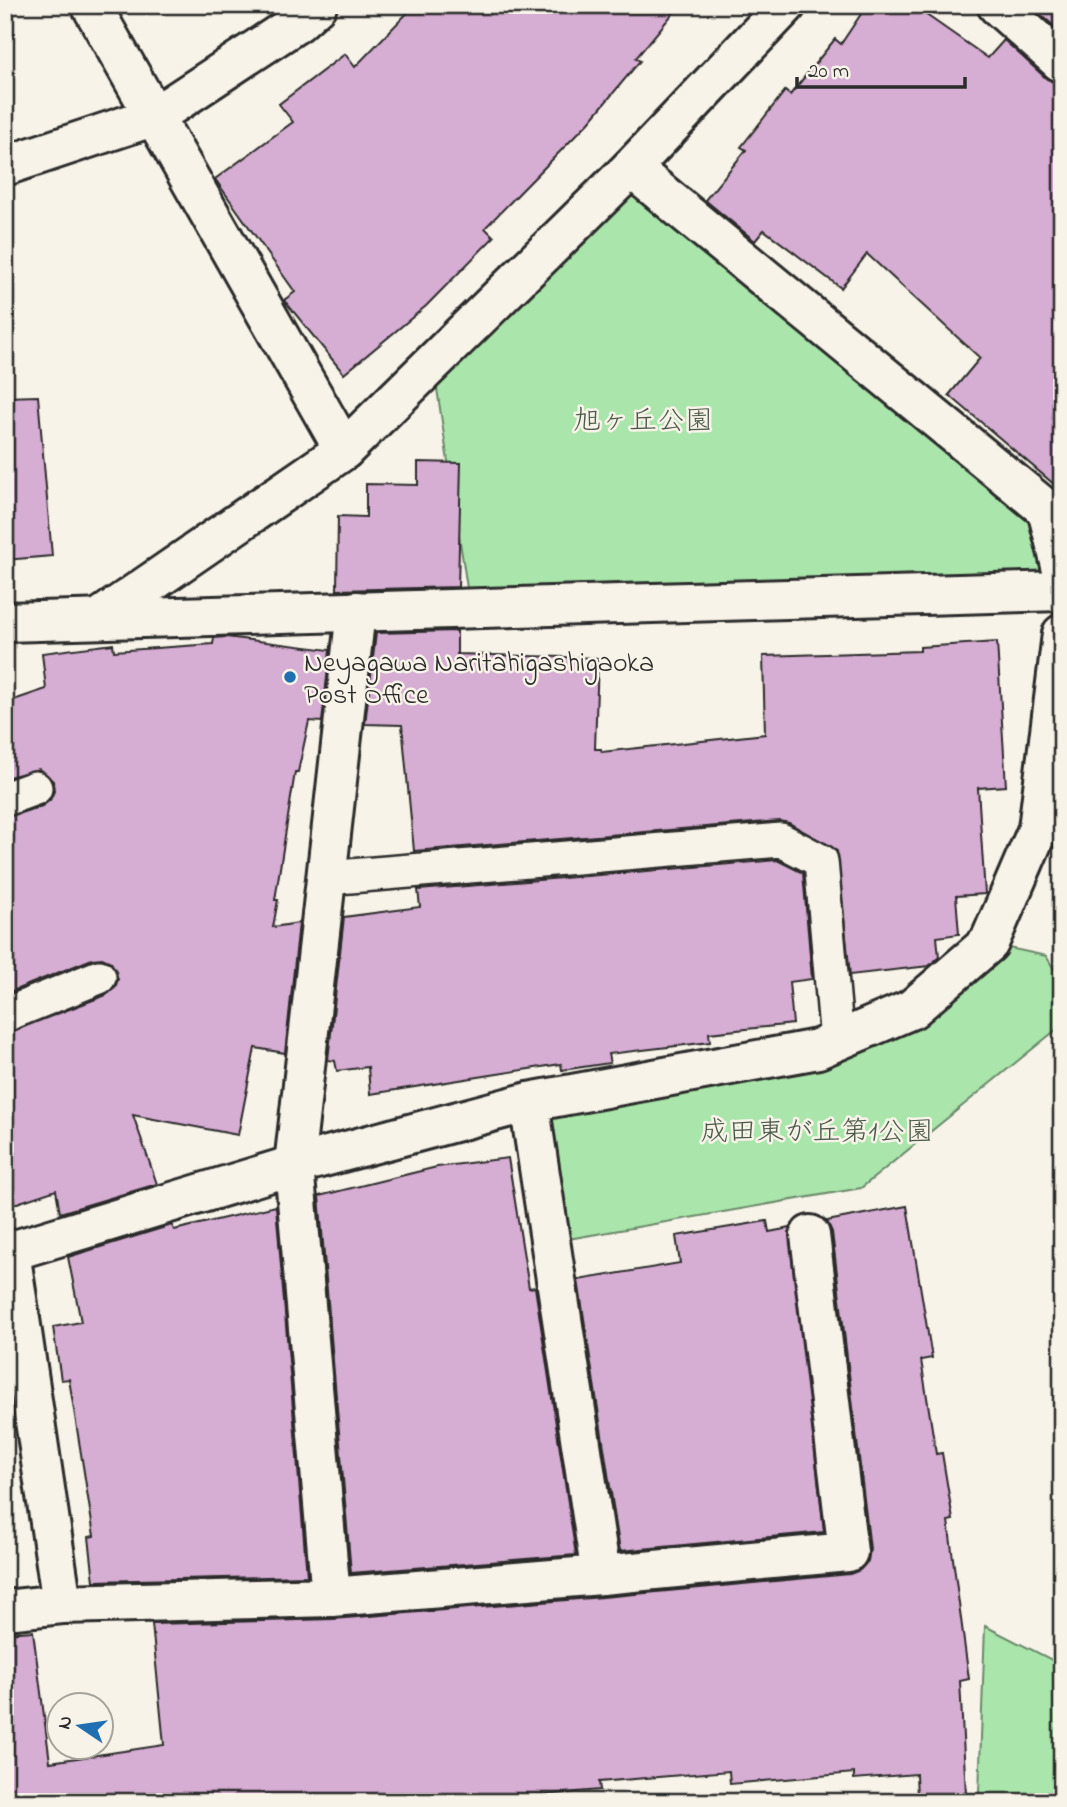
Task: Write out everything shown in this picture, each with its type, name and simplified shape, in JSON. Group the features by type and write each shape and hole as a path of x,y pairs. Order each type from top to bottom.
{"street":[{"path":"91,5 344,450"},
{"path":"5,166 155,116 298,22 317,5"},
{"path":"100,618 344,450 631,168 786,5"},
{"path":"997,5 1062,63"},
{"path":"631,168 1047,510 1062,570"},
{"path":"5,622 1062,591"},
{"path":"331,1597 294,1166 356,611"},
{"path":"62,1604 8,1252 294,1166 529,1102 818,1049 912,1009 989,943 1038,829 1062,634"},
{"path":"529,1102 601,1576"},
{"path":"5,1610 62,1604 331,1597 601,1576 848,1552 810,1235"}],"lane":[{"path":"326,878 781,840 821,861 837,1041"},
{"path":"5,1015 99,977"}],"green space":[{"name":"旭ヶ丘公園","path":"637,173 1036,515 1062,579 470,608 433,362"},
{"name":"成田東が丘第1公園","path":"1005,947 1046,956 1062,982 1062,1025 861,1188 568,1239 547,1116 817,1065"},
{"path":"985,1626 1062,1665 1062,1802 982,1802 979,1793"}],"building":[{"path":"415,5 680,5 636,58 640,61 589,122 485,228 494,237 426,306 344,374 284,300 295,292 215,179 293,122 279,104 345,54 355,67"},
{"path":"867,5 912,5 988,58 1004,40 1047,79 1062,84 1062,491 949,395 980,358 867,254 841,288 764,230 755,241 705,200 746,150 741,147 785,91 790,95 835,39 841,44"},
{"path":"1062,5 1062,33 1032,7"},
{"path":"38,396 52,556 5,560 5,397"},
{"path":"418,462 461,463 458,587 337,590 338,516 366,517 366,484 418,485"},
{"path":"457,631 457,654 598,658 595,749 601,749 602,752 765,734 763,656 920,651 920,647 997,642 1006,786 978,788 985,894 956,896 959,934 937,937 939,957 929,966 850,975 837,851 789,823 779,821 414,851 402,725 365,724 376,633"},
{"path":"226,637 330,650 322,722 309,721 298,772 295,772 275,900 278,900 273,927 299,923 285,1053 255,1048 238,1135 133,1115 157,1184 60,1213 56,1190 5,1207 5,1034 106,995 115,988 118,979 111,962 102,958 92,959 5,994 5,818 42,806 50,800 54,791 53,781 39,769 5,778 5,703 46,689 42,653 113,644 114,651 213,644 214,638"},
{"path":"777,860 803,873 812,979 789,982 793,1024 709,1033 710,1042 608,1054 610,1063 562,1070 561,1064 370,1094 368,1067 337,1071 335,1061 328,1060 344,917 420,907 418,890"},
{"path":"508,1158 529,1288 535,1287 576,1555 351,1573 319,1196 437,1167"},
{"path":"276,1206 307,1576 94,1581 89,1537 94,1536 69,1379 61,1380 53,1327 81,1322 68,1257 172,1225 174,1230"},
{"path":"907,1206 932,1358 921,1360 936,1454 942,1453 953,1520 948,1521 969,1679 960,1681 966,1794 917,1797 916,1774 854,1779 854,1773 730,1784 729,1771 599,1782 600,1790 461,1802 5,1802 5,1633 33,1631 46,1731 46,1762 116,1762 116,1752 164,1745 152,1624 333,1619 603,1597 850,1574 860,1570 868,1561 870,1549 832,1232 827,1221"},
{"path":"767,1221 769,1232 790,1228 824,1532 620,1551 578,1280 680,1263 676,1236"}],"place":[{"name":"Neyagawa Naritahigashigaoka Post Office","path":"290,677"}]}
